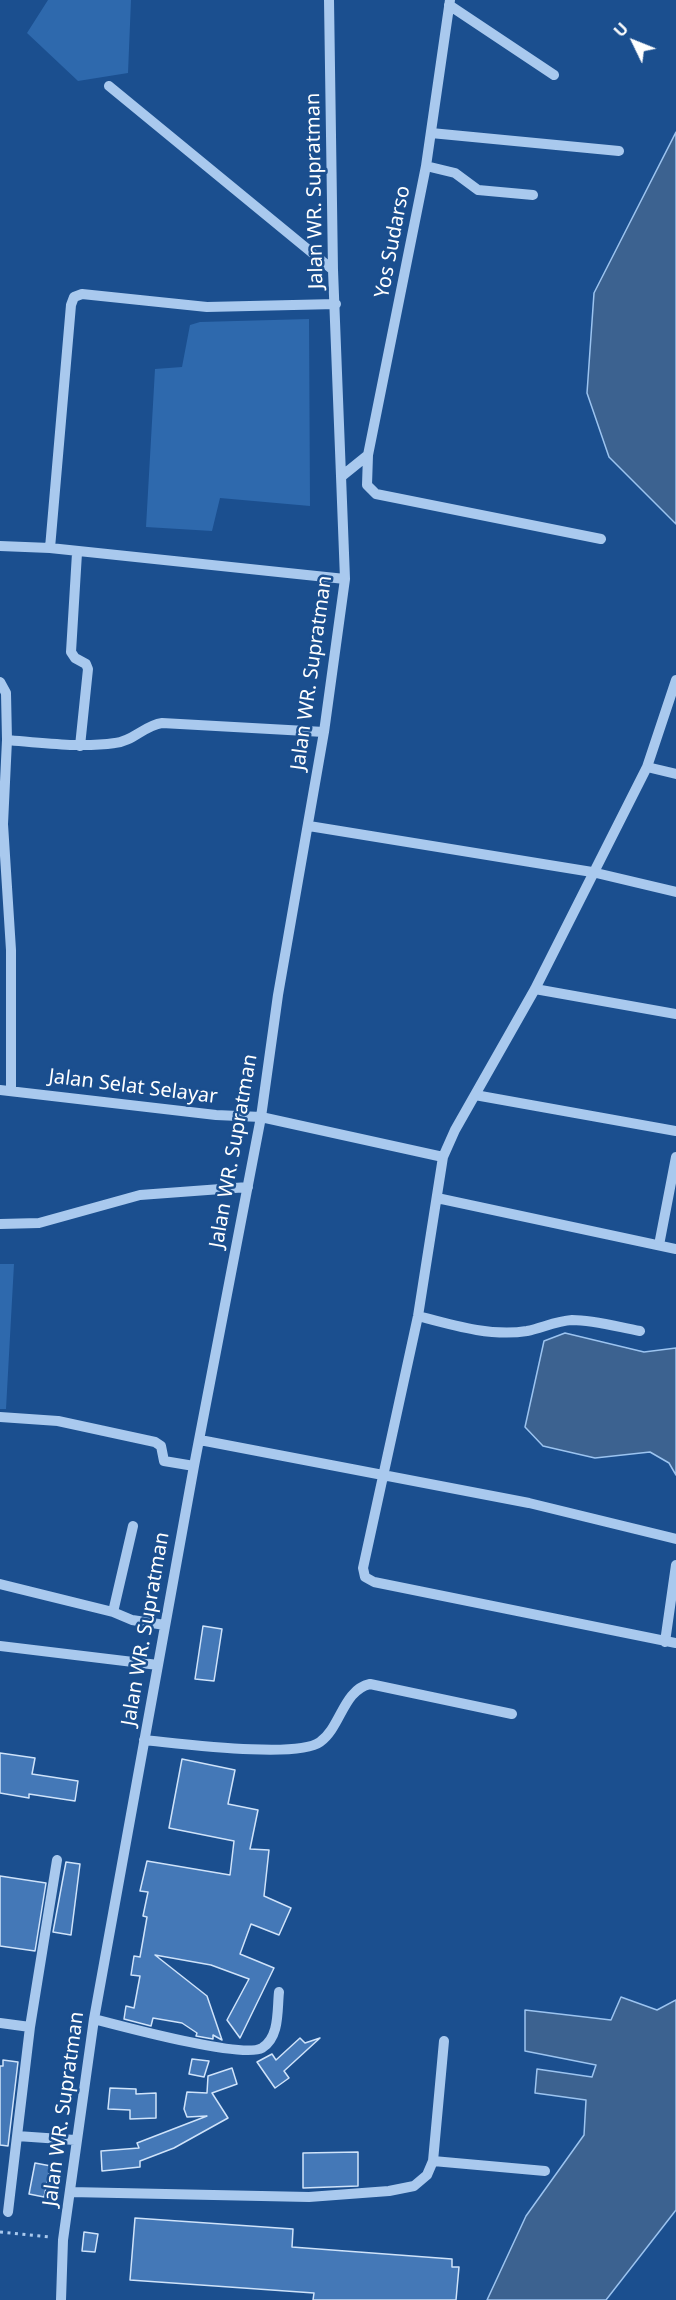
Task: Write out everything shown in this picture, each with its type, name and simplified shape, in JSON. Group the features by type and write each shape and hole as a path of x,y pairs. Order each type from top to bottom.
{"street":[{"name":"Jalan WR. Supratman","path":"61,2300 63,2240 75,2140 94,2019 194,1466 261,1117 278,995 324,732 345,579 333,270 329,0"},
{"path":"449,3 554,75"},
{"name":"Yos Sudarso","path":"449,3 426,166 368,455 367,484 376,494 601,539"},
{"path":"109,86 333,270"},
{"path":"431,133 619,151"},
{"path":"426,166 455,173 478,190 533,195"},
{"path":"50,548 71,305 74,297 82,294 207,307 336,304"},
{"path":"342,476 368,455"},
{"path":"0,546 50,548 77,553 345,579"},
{"path":"77,553 71,652 75,658 86,664 88,669 80,746"},
{"path":"676,680 647,767 592,872 535,989 443,1157 418,1316 363,1568 364,1575 370,1581 670,1643 676,1565"},
{"path":"0,682 6,693 7,740 2,824 11,950 5,1090"},
{"path":"7,740 80,746 119,743 145,728 162,723 324,732"},
{"path":"647,767 676,774"},
{"path":"309,826 592,872 676,892"},
{"path":"535,989 676,1014"},
{"name":"Jalan Selat Selayar","path":"5,1090 216,1115 261,1117 443,1157"},
{"path":"475,1095 676,1131"},
{"path":"659,1245 676,1157"},
{"path":"0,1224 39,1223 140,1195 248,1187"},
{"path":"437,1198 676,1249"},
{"path":"418,1316 458,1327 496,1331 526,1331 559,1321 573,1320 640,1331"},
{"path":"0,1417 58,1421 155,1442 161,1446 161,1458 194,1466"},
{"path":"200,1440 383,1477 529,1503 676,1539"},
{"path":"113,1612 134,1526"},
{"path":"0,1584 113,1612 132,1620 165,1625"},
{"path":"0,1646 158,1665"},
{"path":"144,1740 246,1749 312,1746 322,1741 354,1694 370,1684 512,1714"},
{"path":"8,2212 30,2027 57,1860"},
{"path":"94,2019 229,2050 254,2051 261,2048 273,2034 279,1992"},
{"path":"0,2024 30,2027"},
{"path":"70,2192 309,2197 389,2192 414,2186 427,2175 433,2161 444,2041"},
{"path":"17,2136 75,2140"},
{"path":"433,2161 545,2172"}],"path":[{"path":"0,2232 63,2240"}],"shaded area":[{"path":"48,0 131,0 128,73 78,81 27,33"},
{"path":"676,132 676,524 609,457 587,393 594,293"},
{"path":"309,319 310,506 220,498 212,531 146,527 155,369 182,367 190,325 200,322"},
{"path":"0,1264 14,1264 6,1409 0,1409"},
{"path":"565,1333 644,1352 676,1348 676,1475 669,1463 650,1452 595,1458 543,1446 525,1427 544,1341"},
{"path":"621,1997 657,2010 676,2000 676,2210 606,2300 487,2300 526,2216 584,2135 586,2100 535,2093 537,2069 592,2077 596,2065 525,2051 525,2010 611,2020"}],"building":[{"path":"203,1626 222,1629 214,1681 195,1679"},
{"path":"0,1753 35,1758 32,1774 78,1781 75,1801 29,1794 29,1798 0,1793"},
{"path":"182,1759 235,1770 228,1804 258,1810 250,1849 269,1850 264,1896 291,1908 279,1935 251,1924 240,1954 274,1968 240,2038 227,2020 249,1979 211,1965 155,1955 207,1996 222,2040 213,2035 213,2039 196,2036 197,2033 182,2023 153,2018 151,2026 124,2019 126,2006 134,2008 140,1976 131,1975 134,1956 140,1957 147,1917 143,1916 148,1892 140,1891 147,1861 230,1875 234,1841 169,1828"},
{"path":"66,1862 80,1864 71,1935 53,1932"},
{"path":"0,1876 46,1883 35,1951 0,1946"},
{"path":"300,2038 305,2043 320,2038 284,2071 289,2078 275,2088 257,2062 272,2054 276,2060"},
{"path":"192,2059 209,2061 204,2077 189,2074"},
{"path":"3,2060 18,2062 8,2146 0,2145 0,2066 3,2066"},
{"path":"232,2068 237,2084 212,2093 228,2118 174,2148 140,2161 140,2167 102,2171 101,2151 139,2148 137,2143 207,2116 187,2117 184,2109 187,2092 207,2093 208,2076"},
{"path":"110,2088 136,2089 136,2094 156,2093 156,2118 130,2119 130,2110 108,2109"},
{"path":"358,2152 358,2186 303,2188 303,2153"},
{"path":"35,2163 51,2166 44,2197 29,2194"},
{"path":"135,2218 293,2229 292,2247 452,2259 452,2267 459,2267 456,2300 313,2300 314,2293 130,2280"},
{"path":"84,2232 98,2234 95,2252 82,2251"}]}
